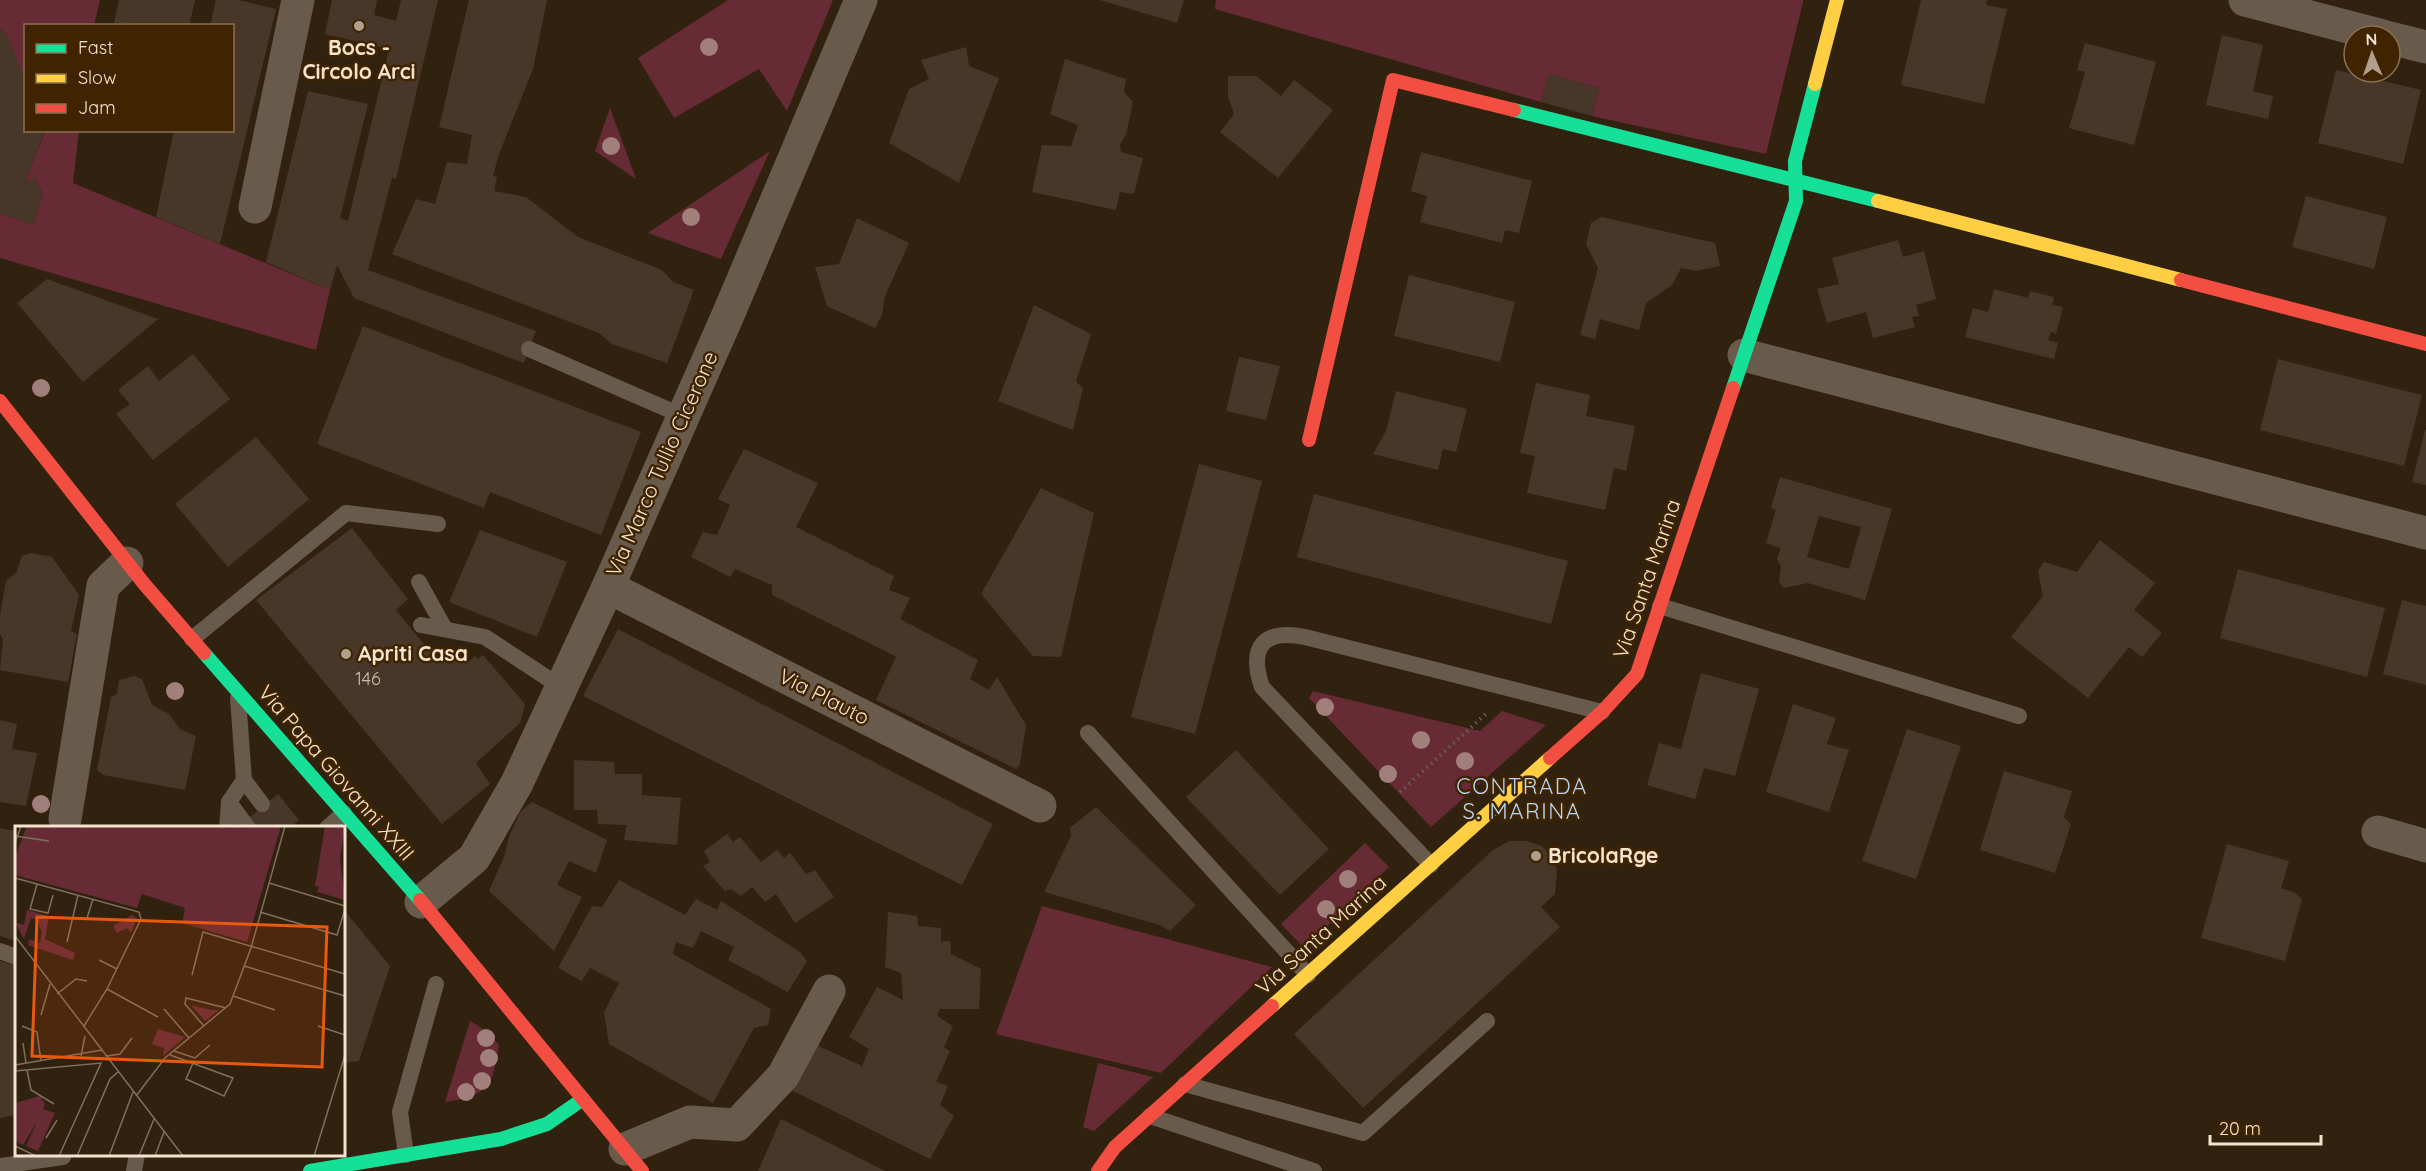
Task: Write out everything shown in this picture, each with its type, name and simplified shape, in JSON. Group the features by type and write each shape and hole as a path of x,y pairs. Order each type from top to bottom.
{"street":[{"path":"255,207 298,0"},
{"name":"Via Marco Tullio Cicerone","path":"421,902 474,858 516,783 608,587 861,0"},
{"name":"Via Santa Marina","path":"1098,1171 1115,1148 1602,712 1637,674 1796,201 1795,161 1837,0"},
{"path":"2245,0 2342,25"},
{"path":"2402,41 2426,47"},
{"path":"1309,440 1393,80 1796,179 2426,344"},
{"path":"1744,355 2426,533"},
{"name":"Via Papa Giovanni XXIII","path":"0,401 127,563 421,902 633,1160"},
{"path":"66,819 104,586 127,563"},
{"name":"Via Plauto","path":"608,587 1040,806"},
{"path":"2378,832 2426,846"},
{"path":"633,1160 690,1122 737,1125 783,1076 829,991"},
{"path":"310,1171 501,1140 547,1124 583,1099"}],"lane":[{"path":"530,349 683,416"},
{"path":"192,639 346,513 438,524"},
{"path":"419,582 445,629"},
{"path":"1660,606 2019,716"},
{"path":"421,625 485,637 561,687"},
{"path":"1431,865 1262,687 1256,664 1259,652 1268,639 1273,635 1284,633 1305,637 1602,712"},
{"path":"237,691 244,780 262,804"},
{"path":"1088,733 1308,975"},
{"path":"227,826 229,802 244,780"},
{"path":"229,802 247,826"},
{"path":"329,826 344,813"},
{"path":"0,951 15,957"},
{"path":"406,1155 400,1112 436,984"},
{"path":"1185,1084 1363,1133 1486,1021"},
{"path":"1150,1116 1314,1171"},
{"path":"134,1171 137,1156"},
{"path":"0,1166 64,1161"}],"path":[{"path":"1379,811 1513,689"}],"shaded area":[{"path":"0,0 100,0 94,24 24,24 24,78 5,31 0,29"},
{"path":"728,0 833,0 787,111 759,69 674,118 638,58"},
{"path":"1216,0 1803,0 1803,2 1766,154 1592,116 1599,88 1549,74 1541,102 1215,9"},
{"path":"610,108 636,179 595,151"},
{"path":"45,132 79,132 73,183 330,290 316,350 0,258 0,213 33,225 43,194 35,177 25,182"},
{"path":"770,151 721,259 648,233"},
{"path":"1313,691 1480,731 1502,711 1546,725 1431,827 1309,698"},
{"path":"1365,843 1389,867 1304,948 1281,924"},
{"path":"1042,906 1272,967 1161,1073 996,1034"},
{"path":"470,1021 486,1031 499,1045 494,1071 486,1087 480,1092 445,1102"},
{"path":"1098,1063 1153,1077 1094,1131 1083,1127"}],"building":[{"path":"119,0 195,0 189,24 114,23"},
{"path":"216,0 238,0 276,9 220,244 156,217 174,132 234,132 234,24 210,24"},
{"path":"332,0 377,0 374,15 396,21 401,0 438,0 396,179 392,178 368,270 536,331 524,363 354,298 337,265 330,290 266,262 308,91 368,104 340,218 348,221 389,49 325,34"},
{"path":"469,0 547,0 533,69 499,154 493,176 497,177 494,191 526,197 578,237 662,270 673,282 694,290 667,363 612,344 599,333 392,254 416,199 435,204 447,162 467,164 472,135 439,127"},
{"path":"1100,0 1184,0 1177,23"},
{"path":"1921,0 1987,0 1986,5 2007,9 1984,104 1901,85"},
{"path":"0,29 5,31 24,76 24,132 44,132 25,182 35,177 43,194 33,225 0,213"},
{"path":"2222,35 2263,45 2253,91 2273,96 2268,119 2206,105"},
{"path":"2085,43 2156,62 2134,145 2069,128 2085,72 2077,70"},
{"path":"966,47 969,66 999,78 959,183 889,143 909,89 929,79 921,60"},
{"path":"1065,59 1126,79 1124,92 1133,102 1126,135 1120,144 1121,152 1143,158 1134,194 1120,192 1116,210 1032,192 1042,145 1071,146 1078,125 1050,114"},
{"path":"2336,70 2342,71 2342,84 2396,84 2421,90 2403,164 2318,143"},
{"path":"1549,74 1599,88 1592,116 1541,102"},
{"path":"1228,76 1256,76 1281,96 1294,80 1333,110 1278,178 1220,132 1234,114 1228,96"},
{"path":"1421,152 1532,181 1519,233 1505,230 1502,243 1420,222 1427,196 1411,191"},
{"path":"2306,196 2387,217 2374,269 2292,247"},
{"path":"1602,217 1715,243 1720,266 1696,271 1681,268 1672,285 1646,303 1639,330 1600,319 1595,339 1580,335 1598,268 1586,244 1591,223"},
{"path":"857,218 909,243 885,296 882,315 875,328 827,306 815,267 839,264"},
{"path":"1898,240 1903,257 1924,251 1936,299 1916,305 1919,316 1912,317 1915,327 1873,338 1866,312 1827,323 1817,289 1839,284 1832,258"},
{"path":"1409,275 1515,302 1500,362 1394,336"},
{"path":"47,279 158,319 83,382 17,303"},
{"path":"1994,289 2028,298 2030,291 2054,297 2052,305 2063,307 2056,334 2051,332 2048,340 2058,343 2054,359 1965,337 1973,308 1988,312"},
{"path":"1034,305 1091,334 1076,382 1083,388 1073,430 998,401"},
{"path":"363,326 641,432 601,535 490,492 484,508 317,444"},
{"path":"193,354 230,399 153,460 116,414 130,404 118,390 148,366 159,381"},
{"path":"1239,357 1280,366 1266,420 1226,411"},
{"path":"2278,359 2422,395 2404,466 2260,430"},
{"path":"1536,383 1590,395 1586,416 1635,426 1626,471 1614,468 1605,510 1527,493 1535,456 1520,453"},
{"path":"1396,391 1467,409 1456,452 1443,449 1438,470 1373,454 1386,431"},
{"path":"2426,430 2426,485 2412,482"},
{"path":"256,437 309,499 228,567 175,504"},
{"path":"744,449 818,483 796,527 894,576 889,590 910,598 900,619 978,660 970,679 989,690 997,677 1026,725 1020,764 1016,769 876,700 896,657 893,655 772,595 772,585 735,569 730,577 691,557 703,532 717,535 730,505 718,499"},
{"path":"1199,464 1262,481 1195,734 1131,717"},
{"path":"1780,477 1892,509 1865,600 1808,583 1784,588 1779,582 1781,567 1777,559 1781,548 1766,543 1776,510 1771,508","holes":["1819,516 1861,527 1849,569 1807,557"]},
{"path":"1041,488 1094,513 1061,657 1033,656 981,594"},
{"path":"1314,494 1568,561 1551,624 1297,557"},
{"path":"352,528 408,599 396,610 436,659 448,651 454,661 468,662 475,656 478,659 483,655 525,704 520,723 476,763 490,784 442,824 256,600"},
{"path":"480,530 567,562 537,637 449,602"},
{"path":"2100,540 2155,583 2134,610 2162,633 2142,657 2129,647 2088,698 2011,637 2043,596 2038,571 2044,562 2077,572"},
{"path":"30,553 52,557 79,595 71,631 77,634 68,682 0,670 3,639 0,634 0,616 6,581 16,573 22,556"},
{"path":"2238,569 2385,608 2367,677 2220,638"},
{"path":"2402,600 2426,606 2426,685 2383,674"},
{"path":"618,629 993,824 962,885 583,696"},
{"path":"1701,673 1759,689 1735,776 1704,768 1695,799 1647,785 1659,743 1681,749"},
{"path":"134,676 142,679 152,705 169,714 180,729 196,736 185,790 103,775 97,770 111,697 117,694 119,680"},
{"path":"1793,704 1836,718 1827,744 1849,750 1829,812 1766,792"},
{"path":"0,720 17,724 12,749 37,753 26,806 0,802"},
{"path":"1907,729 1961,746 1916,879 1862,861"},
{"path":"1236,750 1329,849 1280,895 1186,797"},
{"path":"574,760 614,762 615,774 642,774 642,795 681,798 677,845 624,840 627,825 598,824 597,810 574,810"},
{"path":"2004,771 2072,791 2064,817 2071,824 2055,873 1980,850"},
{"path":"278,794 299,820 292,826 250,826 246,820"},
{"path":"532,802 607,840 596,873 569,861 557,885 582,897 554,951 489,891 521,811"},
{"path":"1096,807 1196,905 1170,931 1160,925 1044,892 1071,836 1070,828"},
{"path":"0,828 15,831 15,941 0,936"},
{"path":"727,834 733,842 740,837 761,862 777,850 784,858 790,853 806,874 815,870 834,897 795,923 776,894 765,902 752,887 741,896 731,889 725,891 703,866 710,862 704,851"},
{"path":"1509,841 1526,841 1542,846 1554,859 1557,871 1555,894 1541,907 1560,927 1363,1108 1294,1034 1493,850"},
{"path":"2227,844 2289,861 2281,888 2294,892 2302,899 2285,961 2201,938"},
{"path":"619,880 685,915 696,899 717,910 721,901 800,952 807,961 788,992 728,960 734,947 701,931 693,948 676,942 673,954 771,1009 768,1025 754,1028 713,1103 609,1044 604,1012 619,983 590,968 582,981 558,968 592,906 602,907"},
{"path":"345,911 390,966 359,1061 345,1063"},
{"path":"888,912 917,916 918,926 941,928 941,942 950,941 951,954 981,969 979,1009 940,1009 937,1016 953,1026 944,1047 950,1051 936,1082 948,1086 940,1105 954,1116 930,1159 785,1087 810,1042 862,1066 869,1049 849,1037 877,987 903,1000 901,973 885,967"},
{"path":"0,961 15,966 15,1115 0,1118"},
{"path":"781,1119 885,1171 758,1171"}],"traffic: fast":[{"path":"1733,388 1796,201 1795,161 1815,84"},
{"path":"1514,110 1878,201"},
{"path":"204,653 420,900"},
{"path":"310,1171 501,1139 547,1124 583,1099"}],"traffic: slow":[{"path":"1815,84 1837,0"},
{"path":"1878,201 2181,280"},
{"path":"1272,1006 1550,758"}],"traffic: jam":[{"path":"1309,440 1393,80 1514,110"},
{"path":"2181,280 2426,344"},
{"path":"1550,758 1602,712 1637,674 1733,388"},
{"path":"0,401 145,585 204,653"},
{"path":"420,900 642,1171"},
{"path":"1098,1171 1115,1147 1272,1006"}],"place":[{"name":"Bocs - Circolo Arci","path":"359,26"},
{"name":"Apriti Casa","path":"346,654"},
{"name":"BricolaRge","path":"1536,856"}],"district":[{"name":"CONTRADA S. MARINA","path":"1522,798"}]}
